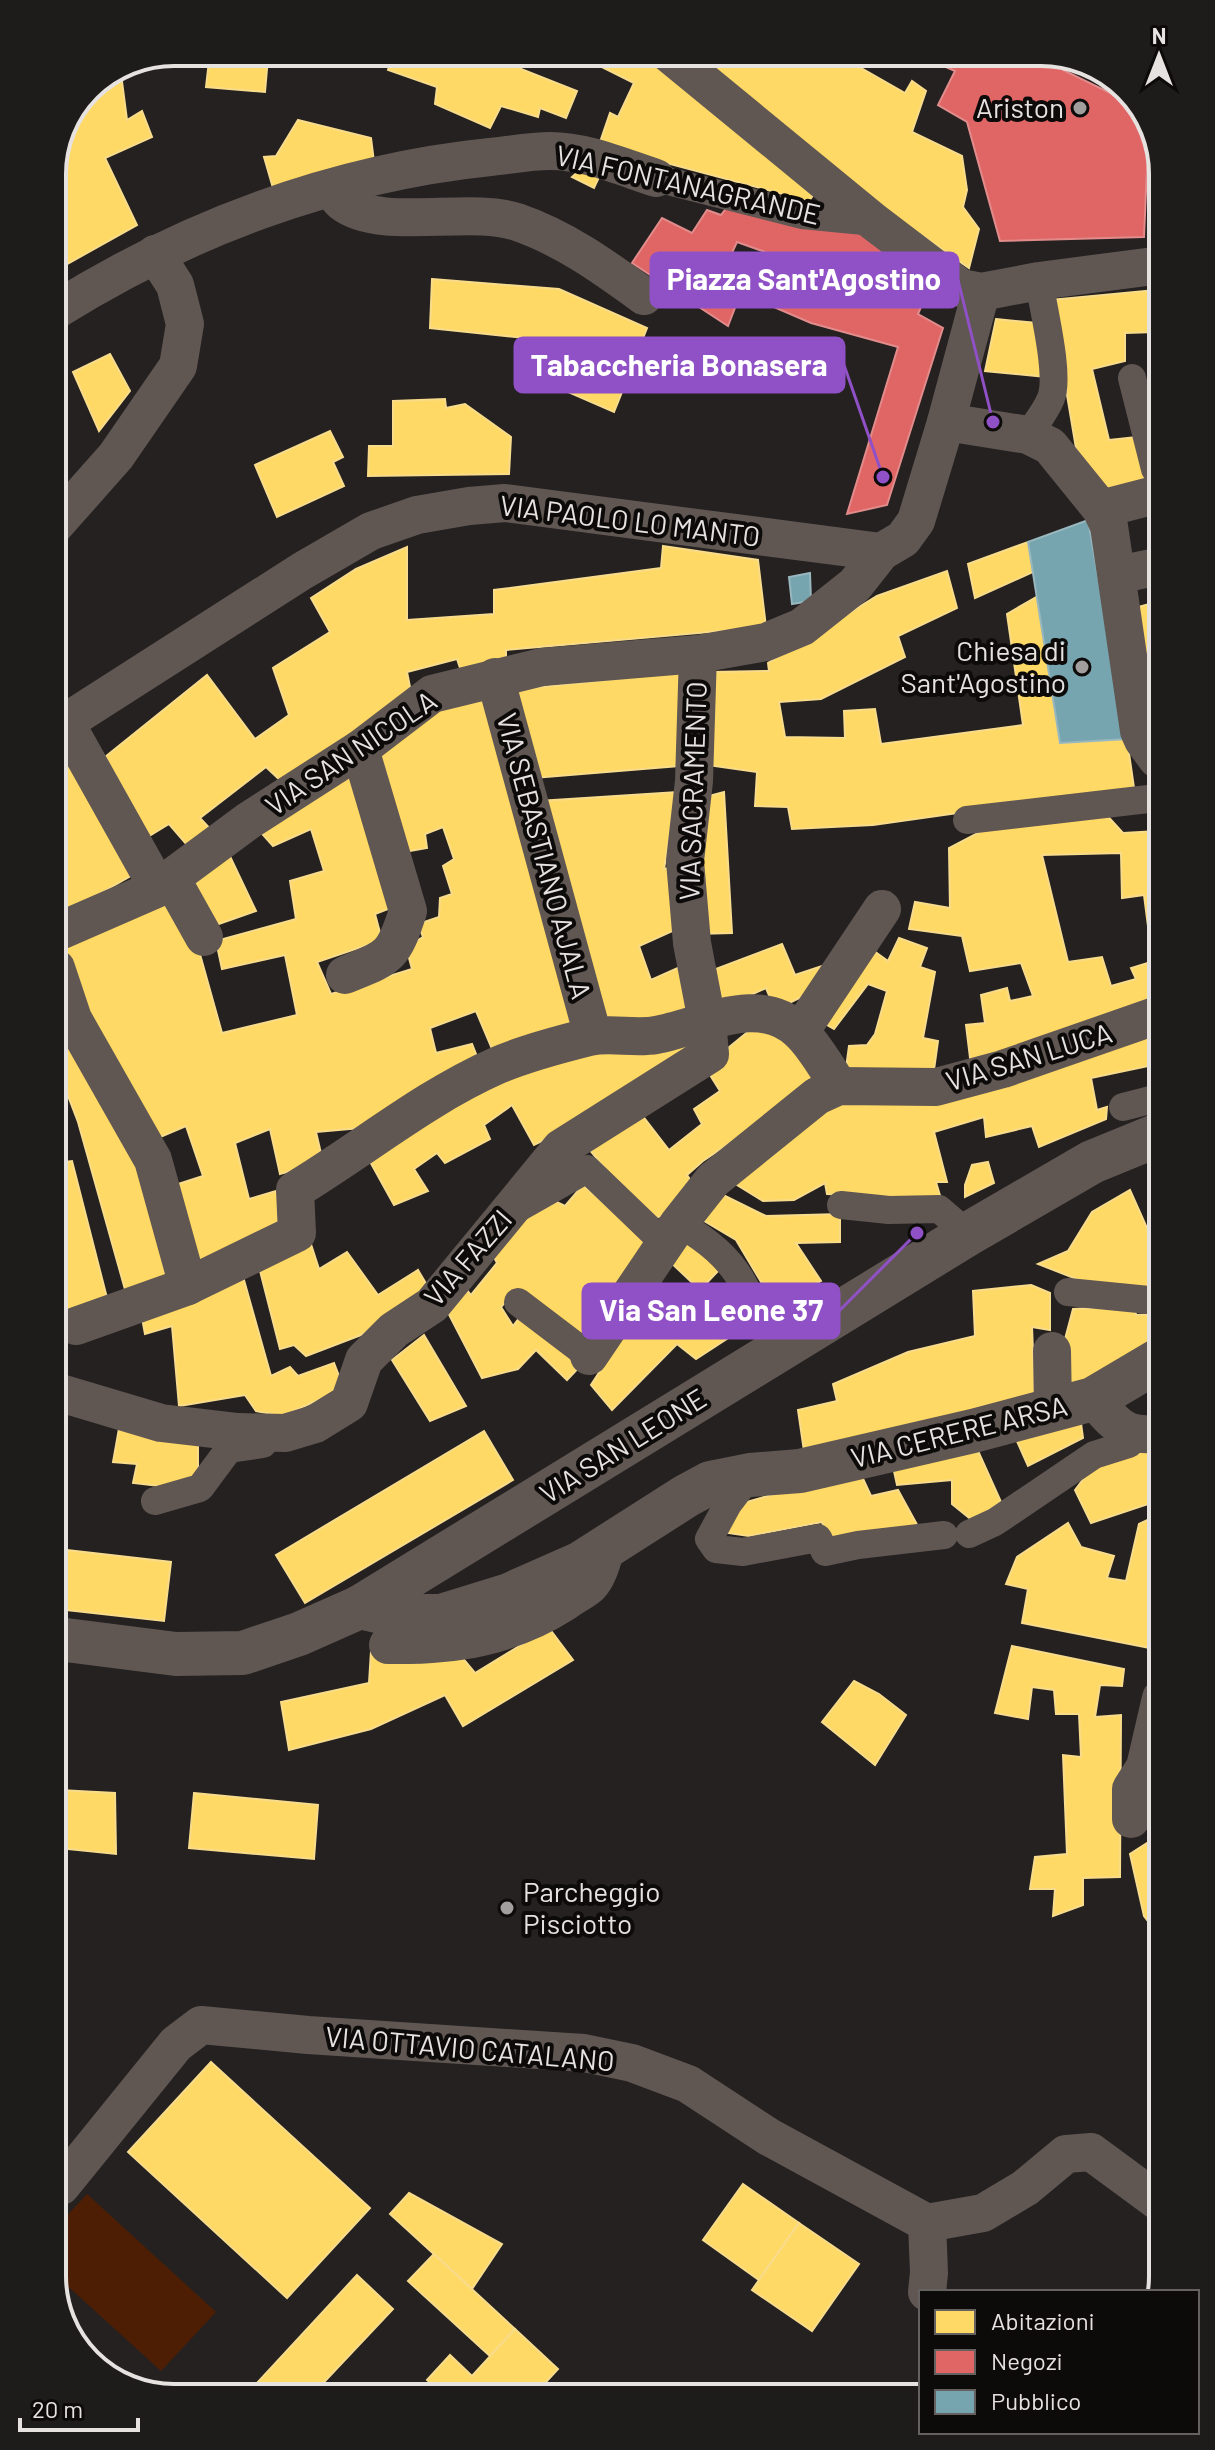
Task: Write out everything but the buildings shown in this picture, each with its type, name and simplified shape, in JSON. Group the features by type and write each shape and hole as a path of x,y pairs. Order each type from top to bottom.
{"street":[{"path":"684,66 874,222 961,288 981,292 1149,267"},
{"name":"VIA FONTANAGRANDE","path":"66,304 155,254 284,201 397,170 459,160 551,151 587,156 656,178 802,215 874,222"},
{"path":"331,188 341,202 364,212 390,216 514,221 553,237 595,261 644,296"},
{"path":"66,512 116,456 178,366 185,324 175,285 155,254"},
{"path":"1028,435 1052,395 1054,377 1039,281"},
{"name":"VIA SAN NICOLA","path":"66,928 156,889 160,875 360,749 432,694 542,667 698,654 766,642 802,627 855,585 881,552 903,539 916,521 981,292"},
{"path":"1132,378 1149,445"},
{"path":"946,422 1028,435 1050,446 1101,509 1109,526 1149,740"},
{"path":"1101,509 1149,497"},
{"name":"VIA PAOLO LO MANTO","path":"66,722 316,563 371,531 417,515 505,503 881,552"},
{"path":"1117,575 1149,568"},
{"name":"VIA SACRAMENTO","path":"698,654 694,781 685,861 692,943 707,1021"},
{"name":"VIA SEBASTIANO AJALA","path":"495,677 593,1036"},
{"path":"66,735 204,937"},
{"path":"345,975 386,958 400,937 408,911 360,749"},
{"path":"967,820 1144,799"},
{"path":"800,1032 882,909"},
{"path":"66,998 73,1019 153,1160 188,1286"},
{"path":"76,1326 188,1286 297,1233 295,1190 342,1162 393,1124 498,1065 593,1036 654,1036 740,1014 759,1013 781,1019 800,1032 839,1086 817,1096 713,1180 672,1234 589,1356 518,1302"},
{"name":"VIA SAN LUCA","path":"839,1086 936,1087 1003,1069 1149,1018"},
{"name":"VIA FAZZI","path":"66,1395 161,1423 238,1432 285,1433 315,1424 349,1403 364,1360 394,1330 432,1305 561,1148 710,1054 707,1021"},
{"path":"1123,1107 1149,1100"},
{"name":"VIA SAN LEONE","path":"66,1640 176,1654 243,1653 299,1634 360,1607 968,1234 1092,1162 1149,1139"},
{"path":"506,1215 587,1169 672,1234 711,1244 736,1270 745,1287"},
{"path":"841,1205 889,1210 939,1209 968,1234"},
{"path":"1068,1292 1149,1300"},
{"path":"1052,1351 1073,1404 1117,1425 1144,1433"},
{"name":"VIA CERERE ARSA","path":"360,1607 399,1616 441,1616 509,1595 581,1563 710,1483 750,1475 800,1471 973,1431 1073,1404 1149,1365"},
{"path":"155,1501 200,1488 229,1449 267,1444 285,1433"},
{"path":"750,1475 728,1504 709,1539 716,1549 743,1552 818,1538 825,1552 858,1545 957,1534 995,1522 1094,1455 1129,1444 1144,1433"},
{"path":"388,1645 431,1646 469,1642 515,1628 592,1584 607,1545"},
{"path":"1131,1819 1131,1789 1145,1767 1149,1750"},
{"name":"VIA OTTAVIO CATALANO","path":"66,2180 176,2044 201,2025 584,2053 632,2063 688,2084 769,2137 927,2223"},
{"path":"927,2290 927,2223 983,2213 1025,2188 1066,2154 1091,2152 1149,2195"}],"shaded area":[{"path":"87,2194 216,2312 161,2371 67,2285 66,2217"}],"place":[{"name":"Ariston","path":"1080,108"},
{"name":"Piazza Sant'Agostino","path":"993,422"},
{"name":"Tabaccheria Bonasera","path":"883,477"},
{"name":"Chiesa di Sant'Agostino","path":"1082,667"},
{"name":"Via San Leone 37","path":"917,1233"},
{"name":"Parcheggio Pisciotto","path":"507,1908"}]}
